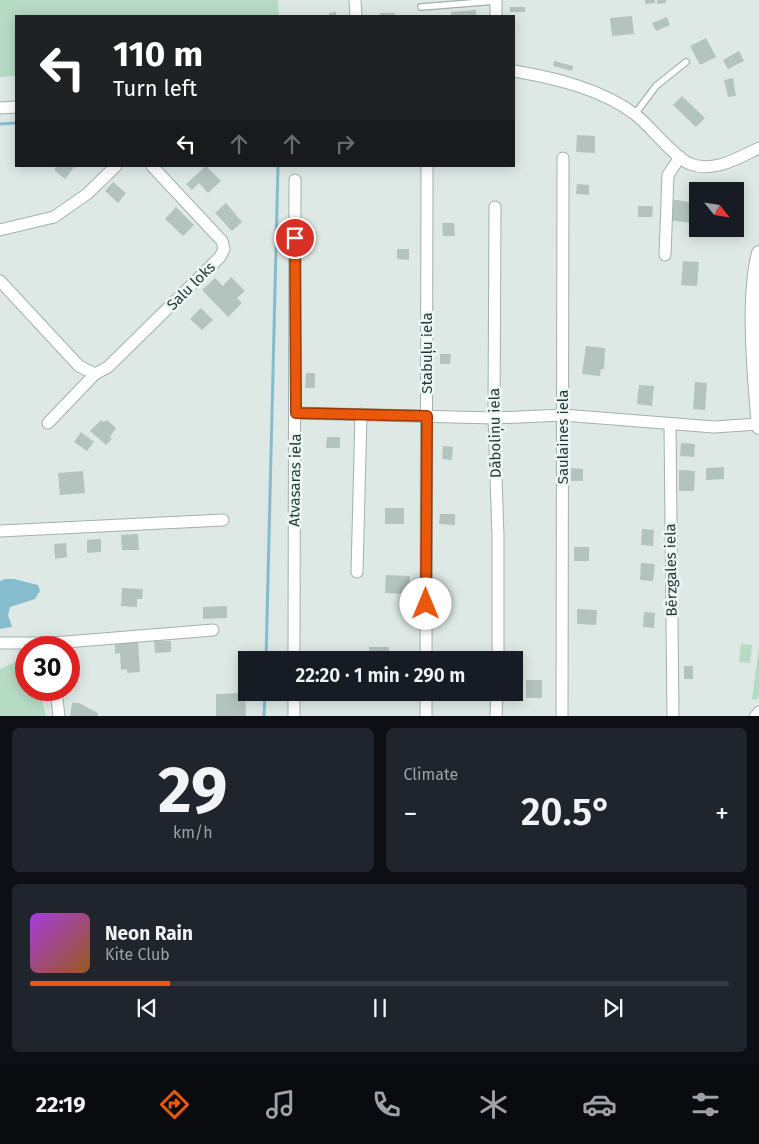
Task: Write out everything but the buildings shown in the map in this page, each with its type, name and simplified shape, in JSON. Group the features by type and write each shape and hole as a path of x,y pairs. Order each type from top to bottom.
{"street":[{"path":"355,0 356,15"},
{"path":"496,1 496,15"},
{"path":"515,71 555,79 586,90 635,114 680,157 690,164 711,167 733,161 759,148"},
{"path":"0,108 15,107"},
{"path":"665,255 668,175 680,157"},
{"name":"Saulaines iela","path":"562,716 563,158"},
{"path":"0,230 54,217 87,194 115,167"},
{"name":"Salu loks","path":"48,423 95,374 108,367 220,256 224,249 222,241 153,167"},
{"name":"Stabuļu iela","path":"426,651 427,167"},
{"name":"Atvasaras iela","path":"294,651 295,180"},
{"name":"Dāboliņu iela","path":"495,207 494,418 498,536 498,651"},
{"path":"296,413 494,418 563,415 714,427 759,425 754,342 758,260"},
{"path":"0,281 79,366 95,374"},
{"path":"357,572 361,414"},
{"name":"Bērzgales iela","path":"670,424 673,716"},
{"path":"0,532 223,520"},
{"path":"80,642 214,630"},
{"path":"0,643 15,644"},
{"path":"57,701 59,716"},
{"path":"294,701 294,716"},
{"path":"426,701 426,716"},
{"path":"496,716 497,701"},
{"path":"756,716 759,712"}],"lane":[{"path":"421,7 496,1"},
{"path":"635,114 656,86 686,62"}],"green space":[{"path":"0,0 278,0 279,15 15,15 15,76 0,77"},
{"path":"741,644 752,645 750,663 739,662"},
{"path":"759,648 759,697 755,700 752,699"},
{"path":"15,662 15,701 42,701 46,716 0,716 0,669"}],"water":[{"path":"14,579 38,585 40,591 35,599 10,607 8,615 12,627 0,629 0,581"}],"waterway":[{"path":"0,124 15,123"},
{"path":"266,651 278,167"},
{"path":"264,716 265,701"}],"route":[{"path":"295,238 296,413 427,416 426,604"}]}
